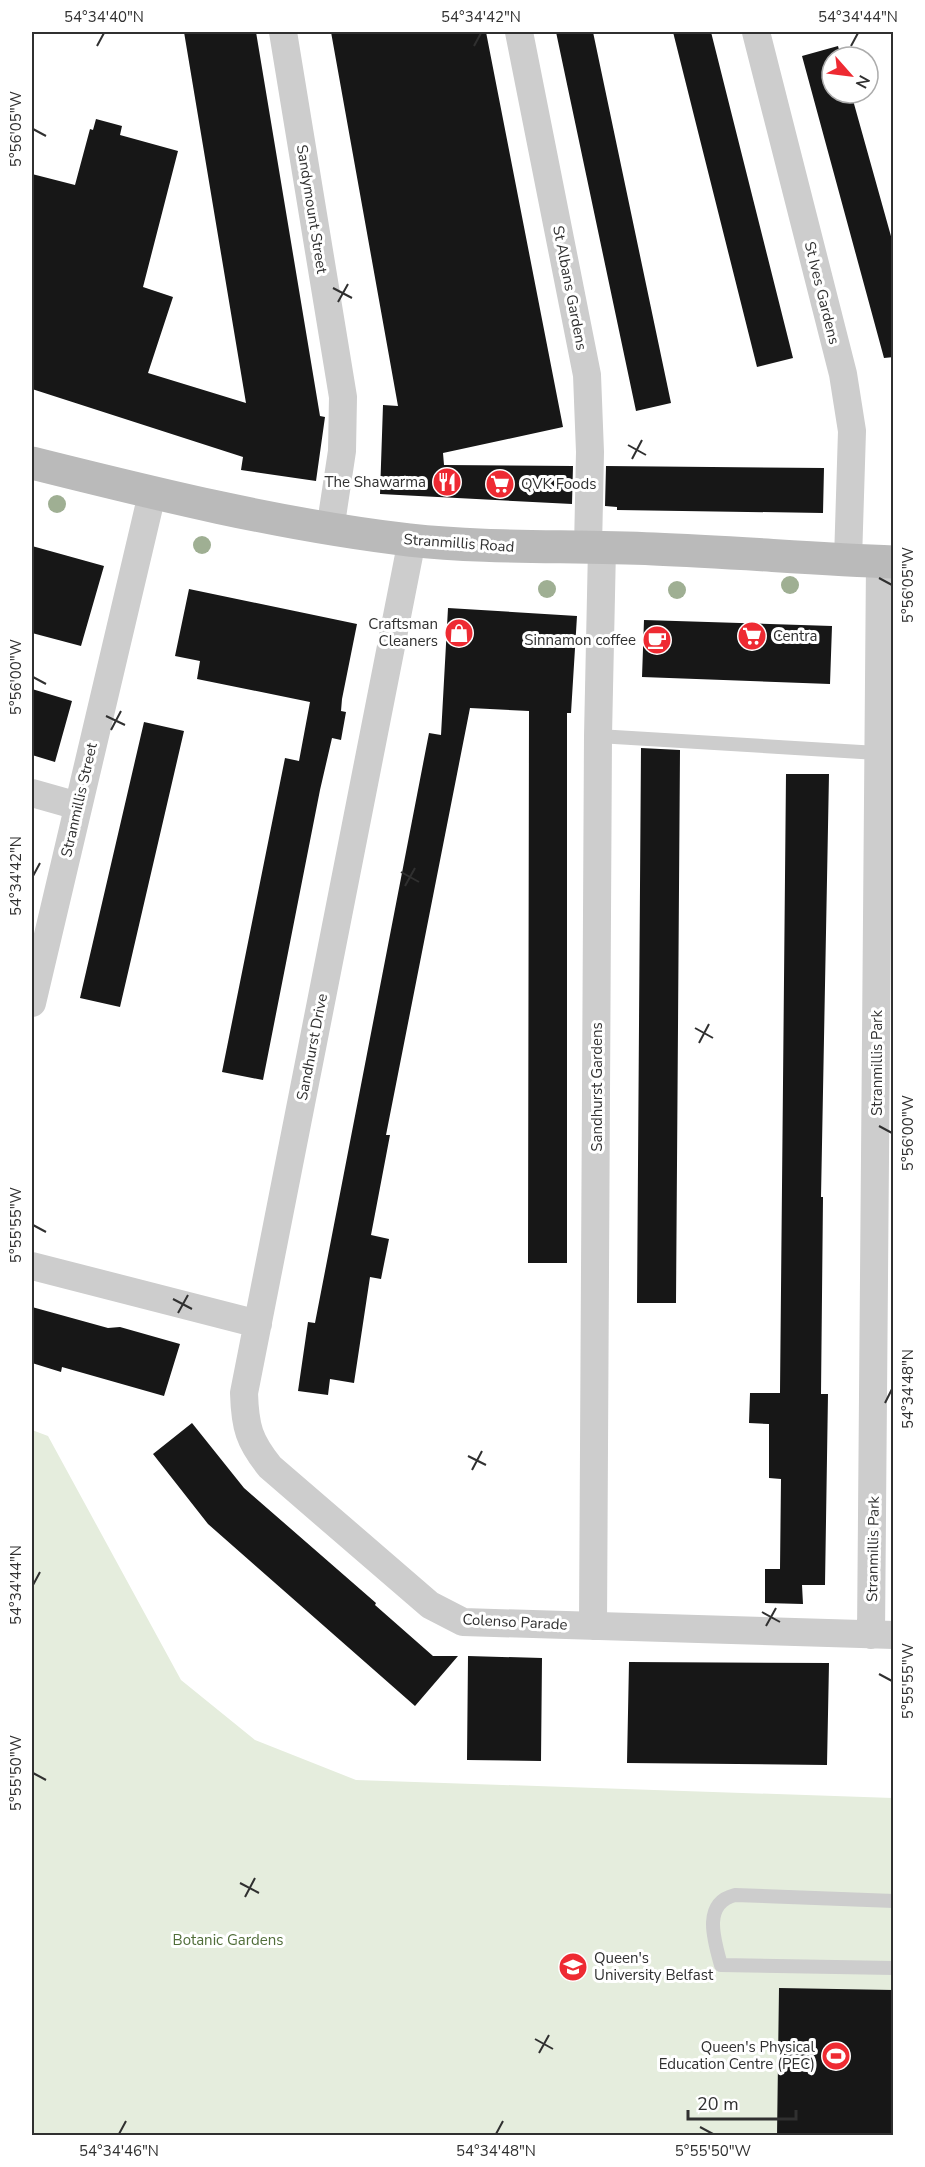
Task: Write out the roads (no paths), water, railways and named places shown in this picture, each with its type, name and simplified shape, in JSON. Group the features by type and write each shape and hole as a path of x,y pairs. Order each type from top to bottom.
{"street":[{"name":"Sandymount Street","path":"283,32 344,398 342,451 330,530"},
{"name":"St Albans Gardens","path":"519,32 587,375 595,548"},
{"name":"St Ives Gardens","path":"756,32 843,374 874,561"},
{"name":"Stranmillis Road","path":"32,464 152,494 330,530 412,540 500,546 595,548 874,561"},
{"name":"Stranmillis Street","path":"32,1003 152,494"},
{"name":"Sandhurst Drive","path":"258,1324 412,540"},
{"name":"Sandhurst Gardens","path":"593,1626 598,736 595,548"},
{"name":"Stranmillis Park","path":"874,561 886,753 882,1635"},
{"path":"32,793 78,806"},
{"path":"32,1266 258,1324"},
{"name":"Colenso Parade","path":"258,1324 244,1393 245,1421 254,1446 270,1467 430,1605 445,1615 463,1622 882,1635"}],"lane":[{"path":"598,736 886,753"},
{"path":"894,1900 735,1895 723,1898 715,1908 713,1935 721,1965 894,1968"}],"place":[{"name":"The Shawarma","path":"447,482"},
{"name":"QVK Foods","path":"500,484"},
{"name":"Craftsman Cleaners","path":"459,633"},
{"name":"Centra","path":"752,636"},
{"name":"Sinnamon coffee","path":"657,640"},
{"name":"Queen's University Belfast","path":"573,1967"},
{"name":"Queen's Physical Education Centre (PEC)","path":"836,2056"}],"park label":[{"name":"Botanic Gardens","path":"228,1940"}]}
